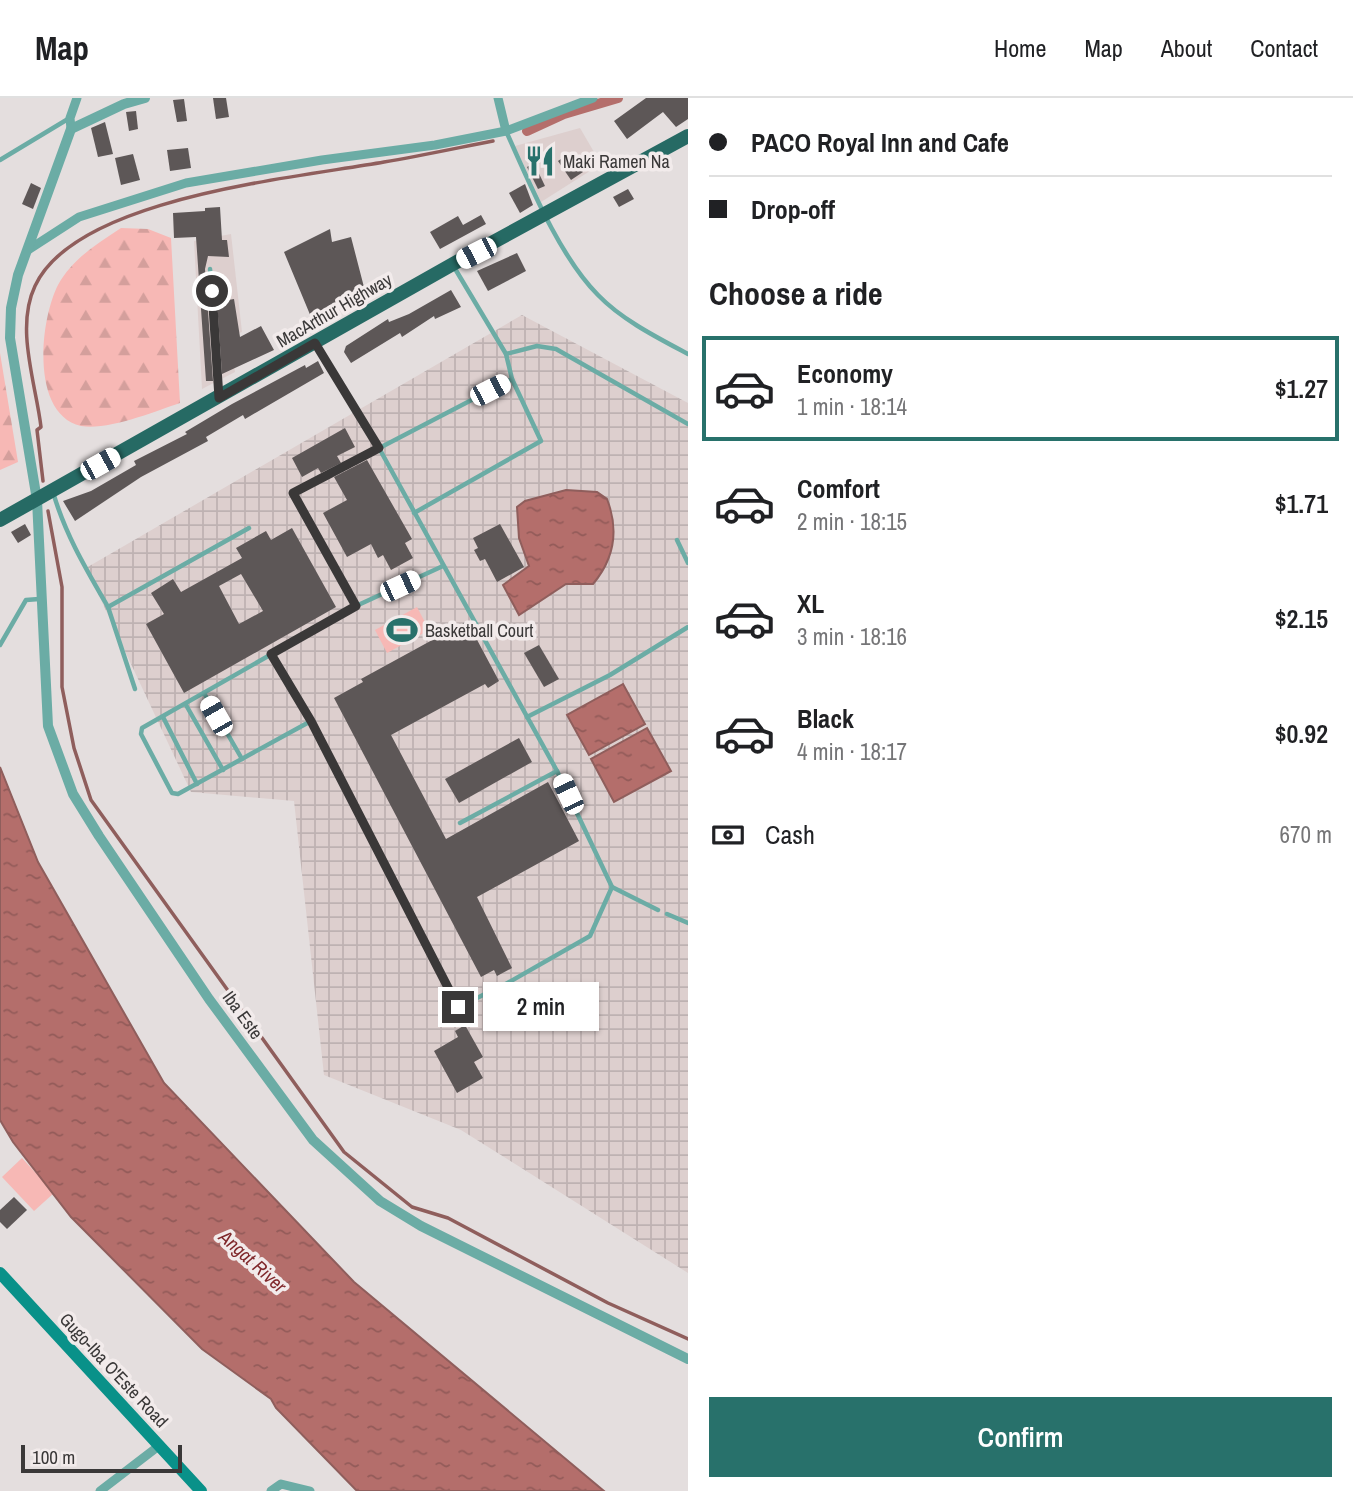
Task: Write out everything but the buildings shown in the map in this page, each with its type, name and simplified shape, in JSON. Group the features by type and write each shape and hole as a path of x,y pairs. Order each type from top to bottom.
{"highway":[{"name":"MacArthur Highway","path":"0,520 453,264 545,217 688,136"}],"main road":[{"name":"Gugo-Iba O'Este Road","path":"0,1273 201,1491"}],"street":[{"path":"71,124 77,98"},
{"path":"71,124 145,98"},
{"path":"498,98 506,131"},
{"path":"28,250 79,218 186,183 322,160 435,145 506,131 593,98"},
{"name":"Iba Este","path":"71,124 18,275 11,308 10,338 37,500 48,726 73,794 209,999 313,1140 380,1201 421,1226 688,1359"},
{"path":"100,1491 160,1445"},
{"path":"271,1491 281,1484 310,1491"}],"lane":[{"path":"0,160 71,124"},
{"path":"506,131 545,217 599,297 660,339 688,354"},
{"path":"414,513 541,441 512,379 506,354 453,264"},
{"path":"211,269 219,398"},
{"path":"315,343 379,448 527,717 612,887 658,910"},
{"path":"506,354 537,345 556,349 688,424"},
{"path":"356,606 293,493 512,379"},
{"path":"52,491 72,544 108,607 135,689"},
{"path":"108,607 249,528"},
{"path":"677,540 688,563"},
{"path":"311,721 178,794 172,793 141,734 142,728 356,606 443,566"},
{"path":"0,645 26,600 40,599"},
{"path":"527,717 610,675 688,627"},
{"path":"271,654 311,721 458,1007 493,990"},
{"path":"204,694 242,760"},
{"path":"186,705 223,770"},
{"path":"163,717 197,784"},
{"path":"460,823 556,771"},
{"path":"504,985 590,936 612,887"},
{"path":"667,914 688,923"}],"shaded area":[{"path":"580,128 601,164 541,202 515,146"},
{"path":"231,234 242,332 229,337 235,372 202,389 194,241"},
{"path":"522,315 688,403 688,1273 461,1130 324,1075 294,801 191,792 86,568"}],"green space":[{"path":"121,228 148,229 171,238 180,403 117,423 81,426 65,418 53,404 44,364 47,320 64,275 86,252"},
{"path":"0,353 18,462 0,470"},
{"name":"Basketball Court","path":"417,607 429,630 387,653 375,630"},
{"path":"22,1158 54,1193 34,1211 2,1177"}],"water":[{"path":"566,490 597,492 607,499 613,533 606,565 593,584 566,584 519,615 503,585 529,566 519,538 517,507 525,501"},
{"path":"623,684 645,724 589,755 567,715"},
{"path":"647,728 671,771 614,802 591,759"},
{"name":"Angat River","path":"0,767 38,862 164,1083 354,1282 604,1491 357,1491 276,1408 271,1399 202,1349 71,1217 13,1142 0,1120"}],"waterway":[{"path":"527,131 564,114 618,98"},
{"path":"43,481 37,430 41,427 29,356 27,320 29,302 35,286 58,256 94,231 140,212 192,197 493,141"},
{"path":"48,511 62,587 62,687 74,748 91,800 344,1152 412,1207 448,1218 608,1303 688,1339"}],"place":[{"name":"Maki Ramen Na","path":"540,161"},
{"name":"Basketball Court","path":"402,630"}],"route":[{"path":"212,291 219,398 315,343 379,448 293,493 356,606 271,654 311,721 458,1007"}]}
